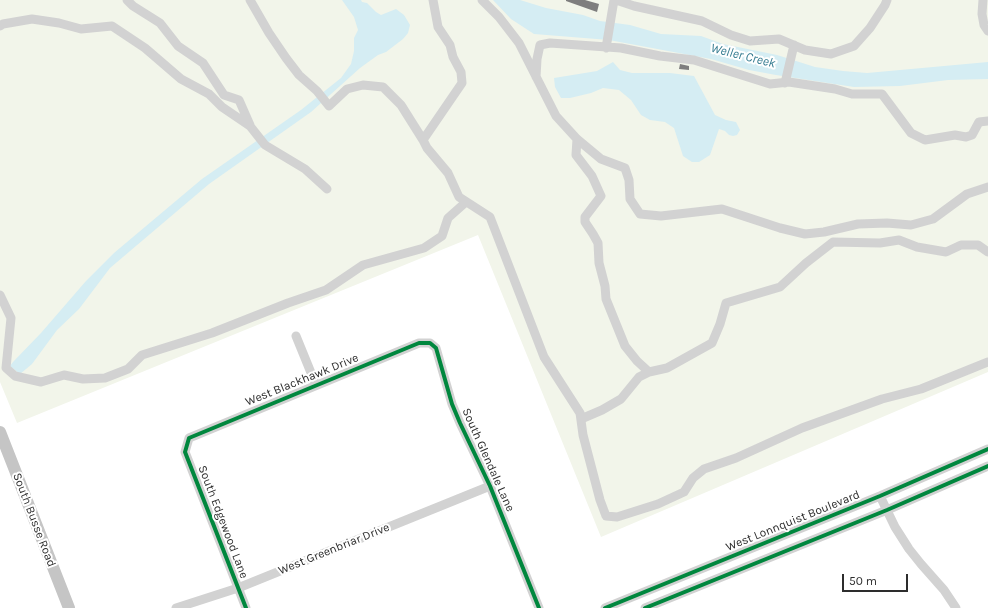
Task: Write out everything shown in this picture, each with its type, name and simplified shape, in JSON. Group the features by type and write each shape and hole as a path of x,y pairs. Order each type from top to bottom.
{"main road":[{"name":"South Busse Road","path":"0,432 69,608"}],"street":[{"path":"127,0 133,6 160,23 178,46 203,63 224,95 239,100 250,126"},
{"path":"250,0 269,33 286,58 299,75 317,90 329,106 347,89 363,84 383,87 401,105 427,148 448,173 459,197 490,217 544,357 580,413 583,434 600,500 606,516 617,517 658,504 684,492 693,478 704,469 736,458 802,428 882,398 920,389 988,362"},
{"path":"423,140 462,83 461,72 453,57 450,45 438,27 432,0"},
{"path":"482,0 499,17 519,43 556,116 577,139 600,159 625,168 629,180 630,200 640,214 661,216 722,209 780,228 805,234 824,232 858,224 887,223 911,225 933,219 967,194 988,187"},
{"path":"607,44 612,13 618,1 702,21 731,35 750,41 779,39 793,48 831,54 854,46 870,28 887,0"},
{"path":"983,0 982,14 984,25 988,31"},
{"path":"0,26 3,24 32,19 81,29 112,26 145,48 180,79 209,94 222,107 250,126 263,141 305,169 327,189"},
{"path":"536,78 537,59 540,45 550,42 607,44 660,56 694,60 770,84 786,81 835,89 852,94 882,94 911,133 926,140 955,135 966,137 972,135 980,122 988,121"},
{"path":"786,81 793,48"},
{"path":"577,139 576,155 592,176 601,196 585,217 585,222 598,243 599,263 605,286 606,299 625,346 637,361 649,372"},
{"path":"0,295 11,318 6,368 15,376 41,382 64,375 83,379 105,378 128,369 142,355 212,333 288,303 326,290 363,265 424,248 442,236 448,218 466,202"},
{"path":"581,419 602,410 621,399 639,377 649,372 667,368 712,343 720,324 726,303 780,286 833,242 880,243 899,240 917,247 946,252 961,245 978,245 988,252"},
{"path":"296,336 316,385"},
{"name":"West Blackhawk Drive","path":"187,444 189,438 194,435 419,343 430,343"},
{"name":"South Glendale Lane","path":"430,343 436,348 457,416 490,486 539,608"},
{"name":"South Edgewood Lane","path":"187,444 185,452 246,608"},
{"name":"West Lonnquist Boulevard","path":"604,608 880,496 988,449"},
{"name":"West Lonnquist Boulevard","path":"645,608 887,510 988,466"},
{"name":"West Greenbriar Drive","path":"176,608 238,588 490,486"},
{"path":"880,496 895,527 909,549 944,590 956,608"}],"shaded area":[{"path":"0,0 988,0 988,372 601,537 478,235 17,423 0,382"}],"water":[{"path":"342,0 361,0 381,15 396,9 404,15 410,25 408,33 403,39 386,52 378,55 360,68 311,112 209,184 110,268 79,309 57,330 32,364 20,374 10,366 86,281 114,253 202,179 301,110 341,78 351,64 354,51 354,38 358,30 354,17"},
{"name":"Weller Creek","path":"493,0 520,0 546,8 583,15 600,21 630,25 661,34 701,36 723,44 777,55 815,67 843,71 867,73 988,62 988,79 948,80 900,86 854,87 776,75 749,70 711,59 609,40 534,34 511,19"},
{"path":"613,62 620,70 632,73 670,73 694,76 715,115 726,120 736,122 740,130 737,135 733,136 719,129 710,155 699,162 692,162 683,156 674,128 665,122 650,120 641,115 631,100 619,90 603,88 591,93 570,98 561,98 555,87 554,78 597,71"}],"building":[{"path":"585,0 599,4 597,12 566,1"},
{"path":"680,64 689,66 689,70 679,69"}],"cycle path":[{"path":"246,608 185,452 189,438 419,343 430,343 436,348 452,404 490,486 539,608"},
{"path":"605,608 880,496 988,449"},
{"path":"645,608 887,510 988,466"}]}
